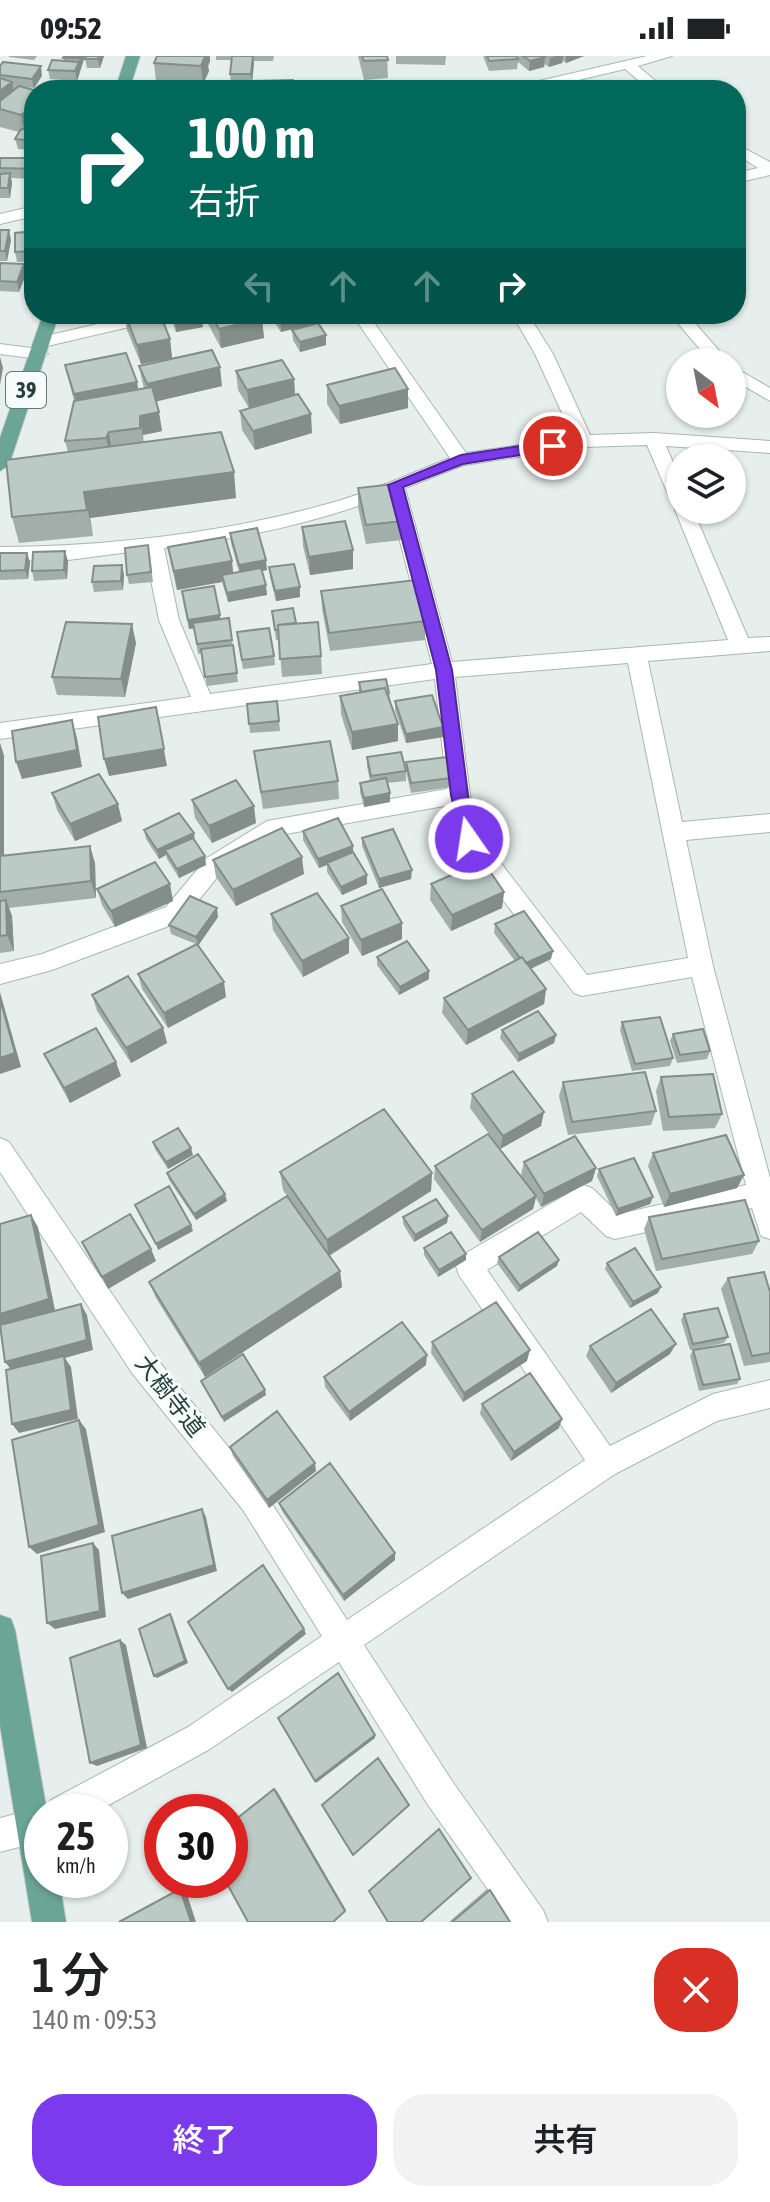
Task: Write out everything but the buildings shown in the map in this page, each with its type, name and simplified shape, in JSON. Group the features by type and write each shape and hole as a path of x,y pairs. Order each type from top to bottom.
{"main road":[{"path":"126,80 133,56"},
{"name":"39","path":"0,465 48,324"},
{"path":"0,1630 32,1794"},
{"path":"45,1898 49,1922"}],"street":[{"path":"594,56 642,80"},
{"path":"562,80 665,56"},
{"path":"746,154 770,170"},
{"path":"746,176 770,170"},
{"path":"0,219 24,213"},
{"path":"0,349 41,348 126,324"},
{"path":"367,324 461,460"},
{"path":"526,324 544,354 584,441"},
{"path":"687,324 708,348"},
{"path":"746,380 770,396"},
{"path":"654,439 666,468"},
{"path":"0,554 68,553 217,535 322,511 461,460 584,441 654,439 770,447"},
{"path":"395,485 444,670 459,795 469,839 582,986 701,966"},
{"path":"690,524 741,646"},
{"path":"153,542 169,620 203,702"},
{"path":"0,731 444,670 770,644"},
{"path":"637,657 701,966 770,1227"},
{"path":"0,974 44,963 174,914 215,864 275,827 459,795"},
{"path":"673,832 770,823"},
{"name":"大樹寺道","path":"0,1150 142,1363 253,1500 440,1793 531,1922"},
{"path":"605,1464 469,1266 583,1197 615,1227 762,1194"},
{"path":"96,1794 199,1738 605,1464 713,1408 770,1394"},
{"path":"0,1835 24,1829"}],"route":[{"path":"469,839 459,795 444,670 395,485 461,460 553,446"}]}
